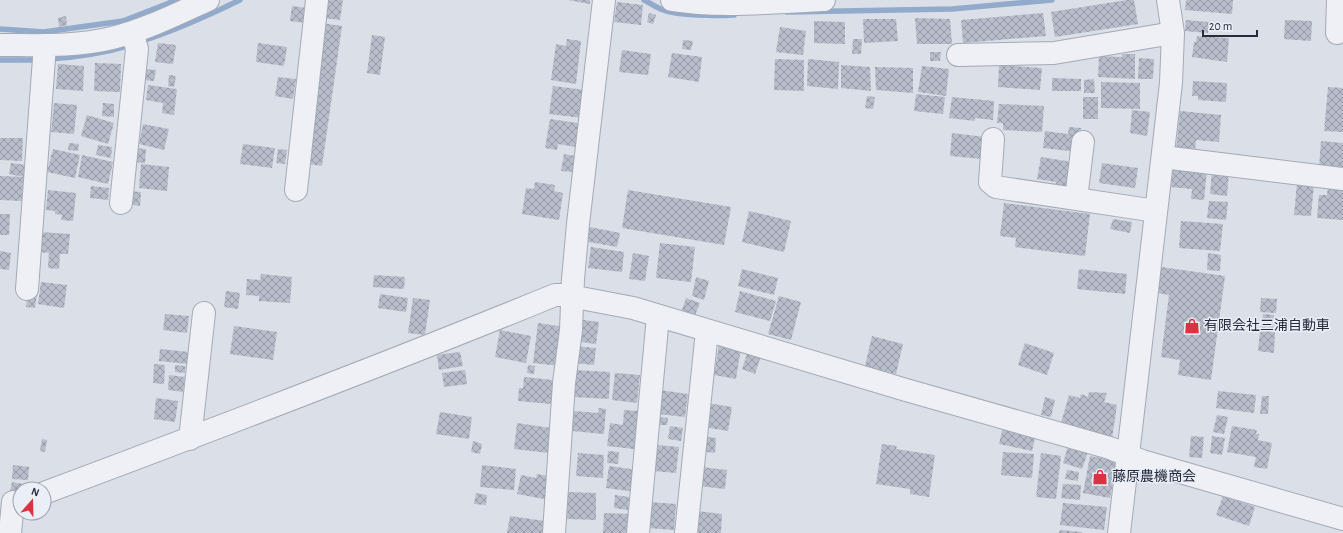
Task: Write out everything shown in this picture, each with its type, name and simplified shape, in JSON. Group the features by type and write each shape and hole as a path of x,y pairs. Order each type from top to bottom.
{"street":[{"path":"0,45 44,55 77,43 111,38 135,41 208,0"},
{"path":"296,190 317,0"},
{"path":"554,533 564,383 572,330 578,224 604,0"},
{"path":"672,0 713,4 824,0"},
{"path":"1119,533 1171,83 1173,33 1168,0"},
{"path":"1337,33 1338,0"},
{"path":"958,55 1054,53 1173,33"},
{"path":"121,203 135,41"},
{"path":"27,289 44,55"},
{"path":"993,139 990,182 996,188 1156,211"},
{"path":"1076,199 1083,142"},
{"path":"1163,157 1343,179"},
{"path":"52,491 429,347 555,295 573,296 581,299 633,308 906,390 1102,446 1142,461 1219,484 1343,519"},
{"path":"190,439 204,313"},
{"path":"638,533 658,316"},
{"path":"686,533 707,331"},
{"path":"10,533 12,503"}],"building":[{"path":"326,0 343,0 340,20 323,18"},
{"path":"568,0 590,0 590,4"},
{"path":"1134,0 1138,24 1055,37 1051,12"},
{"path":"1186,0 1233,0 1232,14 1185,10"},
{"path":"617,2 643,5 641,25 614,22"},
{"path":"292,6 307,8 305,23 290,21"},
{"path":"649,13 656,15 653,24 647,22"},
{"path":"1043,13 1046,36 963,43 961,20"},
{"path":"66,16 67,25 59,27 58,18"},
{"path":"915,18 950,19 952,44 917,44"},
{"path":"863,19 896,19 898,41 864,43"},
{"path":"1186,20 1209,22 1208,33 1185,31"},
{"path":"1285,20 1312,21 1311,41 1284,39"},
{"path":"814,21 845,22 845,44 814,43"},
{"path":"321,23 342,26 322,166 302,163"},
{"path":"780,27 806,31 803,55 776,52"},
{"path":"372,35 385,37 380,75 367,73"},
{"path":"1197,36 1229,38 1227,62 1192,57 1194,42 1196,42"},
{"path":"567,39 581,41 576,84 551,80 556,44 566,46"},
{"path":"853,39 862,39 861,54 852,54"},
{"path":"683,40 693,41 691,50 682,49"},
{"path":"158,43 176,45 173,64 155,62"},
{"path":"258,43 287,47 284,66 256,62"},
{"path":"622,50 651,54 648,75 619,72"},
{"path":"930,52 941,52 940,61 930,61"},
{"path":"672,53 702,57 699,82 668,77"},
{"path":"1122,54 1135,54 1135,79 1098,77 1099,56 1122,57"},
{"path":"1139,58 1154,59 1153,79 1138,79"},
{"path":"775,59 804,60 804,91 774,90"},
{"path":"808,59 839,62 838,89 807,86"},
{"path":"95,63 121,64 120,92 94,91"},
{"path":"58,64 84,66 83,91 56,89"},
{"path":"841,65 870,67 871,91 841,88"},
{"path":"999,65 1042,68 1040,90 998,87"},
{"path":"922,66 949,69 946,96 918,92"},
{"path":"875,67 913,68 913,93 876,90"},
{"path":"144,69 156,70 154,81 142,80"},
{"path":"169,75 176,76 174,87 168,86"},
{"path":"278,77 296,79 293,99 275,96"},
{"path":"1052,78 1081,79 1081,91 1052,91"},
{"path":"1094,79 1095,93 1084,93 1084,80"},
{"path":"1193,81 1227,83 1226,102 1198,100 1198,96 1192,96"},
{"path":"1101,82 1140,83 1140,109 1101,108"},
{"path":"148,85 177,89 174,115 162,113 163,103 146,100"},
{"path":"553,86 586,90 582,118 549,114"},
{"path":"1328,87 1343,88 1343,132 1324,131"},
{"path":"916,94 945,97 943,114 914,111"},
{"path":"867,96 875,97 873,109 865,108"},
{"path":"952,97 994,101 993,120 975,118 975,121 949,118"},
{"path":"1083,97 1098,97 1098,119 1083,119"},
{"path":"54,103 77,105 74,134 51,132"},
{"path":"103,103 114,104 114,117 102,116"},
{"path":"999,104 1044,106 1042,132 1003,130 1003,123 997,123"},
{"path":"1132,110 1150,112 1147,136 1130,133"},
{"path":"1180,111 1221,115 1219,142 1196,140 1195,153 1176,151"},
{"path":"87,115 114,123 108,144 81,136"},
{"path":"550,119 585,124 582,148 558,144 557,150 545,148"},
{"path":"143,124 169,129 164,150 139,144"},
{"path":"1069,127 1081,128 1078,152 1043,148 1045,131 1068,134"},
{"path":"952,133 985,137 982,159 950,156"},
{"path":"0,138 23,138 22,161 0,160"},
{"path":"1321,141 1343,143 1343,170 1319,168"},
{"path":"69,143 79,144 78,151 68,150"},
{"path":"243,144 275,148 272,168 240,164"},
{"path":"98,145 112,147 111,158 96,155"},
{"path":"134,148 146,149 145,163 133,162"},
{"path":"53,149 80,155 75,178 47,172"},
{"path":"278,149 287,150 285,164 276,163"},
{"path":"564,154 575,156 573,172 561,171"},
{"path":"82,155 113,162 108,184 78,177"},
{"path":"1041,157 1072,162 1068,189 1055,188 1056,182 1037,179"},
{"path":"11,163 26,165 24,177 9,174"},
{"path":"1102,163 1138,168 1135,188 1099,183"},
{"path":"141,164 169,167 167,191 139,188"},
{"path":"1173,167 1207,170 1204,200 1191,199 1192,189 1171,187"},
{"path":"1212,170 1229,172 1227,196 1210,194"},
{"path":"0,176 23,177 22,201 0,200"},
{"path":"535,182 555,185 554,191 563,193 559,220 522,214 526,188 534,189"},
{"path":"1297,183 1314,184 1311,216 1294,215"},
{"path":"91,186 109,188 108,200 90,198"},
{"path":"1328,186 1343,188 1343,220 1317,218 1319,195 1327,195"},
{"path":"48,190 76,193 73,221 61,220 62,215 55,214 55,211 46,210"},
{"path":"628,190 731,207 724,245 622,228"},
{"path":"126,191 141,192 140,206 125,204"},
{"path":"1209,201 1228,202 1226,220 1207,218"},
{"path":"1004,203 1090,214 1085,256 1015,247 1016,238 1000,236"},
{"path":"749,211 791,221 784,252 742,242"},
{"path":"0,214 10,214 9,235 0,235"},
{"path":"1113,219 1132,222 1130,233 1110,229"},
{"path":"1181,221 1223,224 1220,251 1179,248"},
{"path":"585,226 620,233 617,247 583,241"},
{"path":"40,232 70,234 68,254 60,254 59,269 48,268 49,253 38,252"},
{"path":"660,243 695,247 691,282 656,278"},
{"path":"591,247 624,252 622,272 588,268"},
{"path":"0,251 11,253 9,270 0,269"},
{"path":"633,253 649,256 645,281 629,279"},
{"path":"1208,253 1221,255 1220,271 1207,270"},
{"name":"有限会社三浦自動車","path":"1161,267 1225,276 1211,380 1178,375 1180,360 1161,357 1169,295 1157,293"},
{"path":"742,269 778,278 774,295 738,286"},
{"path":"1079,269 1127,274 1125,294 1077,289"},
{"path":"261,274 292,277 290,303 259,301 259,296 246,295 247,279 260,280"},
{"path":"374,275 405,277 404,289 373,287"},
{"path":"696,277 709,281 704,300 692,296"},
{"path":"41,282 67,285 64,308 38,304"},
{"path":"226,291 240,293 238,309 224,307"},
{"path":"740,291 776,301 770,321 735,312"},
{"path":"28,292 37,293 35,308 26,307"},
{"path":"380,294 408,298 406,312 378,308"},
{"path":"779,296 801,302 791,340 768,334"},
{"path":"413,298 430,300 425,335 408,333"},
{"path":"686,298 700,303 695,315 682,310"},
{"path":"1261,298 1277,299 1276,313 1260,312"},
{"path":"165,314 189,316 187,333 163,330"},
{"path":"1263,314 1274,315 1273,330 1261,329"},
{"path":"577,319 599,322 596,344 574,341"},
{"path":"538,323 565,327 560,366 533,363"},
{"path":"234,326 277,332 273,360 230,354"},
{"path":"500,330 531,336 526,363 495,357"},
{"path":"1260,330 1275,332 1274,353 1258,351"},
{"path":"872,336 903,344 896,374 865,366"},
{"path":"1025,343 1054,353 1047,375 1018,365"},
{"path":"719,345 741,348 736,379 714,375"},
{"path":"575,346 596,348 594,365 574,363"},
{"path":"160,349 189,352 187,364 159,361"},
{"path":"748,351 761,356 755,374 742,369"},
{"path":"460,352 463,366 439,370 437,355"},
{"path":"154,364 165,365 164,384 153,383"},
{"path":"175,365 185,366 185,373 175,372"},
{"path":"528,365 535,366 534,374 527,373"},
{"path":"465,370 467,384 444,387 442,373"},
{"path":"574,370 610,372 609,399 572,397"},
{"path":"615,373 640,375 637,403 612,400"},
{"path":"169,375 185,377 183,392 168,390"},
{"path":"524,377 553,380 551,404 518,401 519,388 523,388"},
{"path":"660,390 688,394 685,417 658,414"},
{"path":"1218,391 1256,395 1254,413 1216,408"},
{"path":"1089,392 1107,393 1104,402 1117,405 1112,438 1061,423 1069,395 1080,398 1081,394 1088,397"},
{"path":"1262,396 1269,396 1268,414 1260,414"},
{"path":"1045,397 1055,400 1051,417 1041,415"},
{"path":"156,398 178,401 175,422 154,419"},
{"path":"707,403 732,407 728,431 703,427"},
{"path":"599,408 606,409 604,434 572,431 574,411 598,413"},
{"path":"624,410 638,411 634,449 607,446 610,423 623,425"},
{"path":"440,412 472,417 469,439 436,434"},
{"path":"1217,415 1228,417 1224,434 1213,432"},
{"path":"658,417 668,418 667,425 657,425"},
{"path":"517,423 551,428 548,453 514,449"},
{"path":"670,426 683,428 681,441 668,439"},
{"path":"1232,426 1257,430 1256,434 1259,434 1258,440 1272,443 1267,469 1254,467 1256,457 1227,452"},
{"path":"1003,427 1036,434 1032,451 999,444"},
{"path":"701,436 716,438 715,453 699,451"},
{"path":"1191,436 1204,437 1202,458 1189,457"},
{"path":"1212,436 1225,438 1222,455 1210,453"},
{"path":"42,439 47,440 45,452 40,451"},
{"path":"473,441 482,444 480,454 471,452"},
{"path":"882,444 897,446 896,449 935,455 929,497 910,494 910,489 876,484"},
{"path":"656,445 679,447 676,473 653,471"},
{"path":"1068,446 1088,452 1082,469 1063,463"},
{"path":"608,451 619,452 618,464 607,463"},
{"path":"1003,452 1034,454 1032,478 1001,475"},
{"path":"578,453 604,455 603,478 576,476"},
{"path":"1041,453 1061,456 1056,499 1036,497"},
{"name":"藤原農機商会","path":"1090,456 1117,461 1110,498 1083,493"},
{"path":"13,465 29,467 28,480 12,479"},
{"path":"482,465 516,469 514,490 480,487"},
{"path":"609,466 638,470 636,492 606,488"},
{"path":"701,467 727,470 725,489 699,486"},
{"path":"1067,470 1079,472 1078,481 1065,479"},
{"path":"537,474 553,477 549,500 517,494 521,475 536,478"},
{"path":"12,482 12,492 10,492"},
{"path":"1063,484 1081,485 1080,500 1061,498"},
{"path":"568,492 596,493 596,520 567,519"},
{"path":"476,493 487,495 486,505 474,504"},
{"path":"615,495 629,497 628,510 614,508"},
{"path":"1223,496 1255,507 1249,526 1216,515"},
{"path":"649,502 676,504 674,530 648,528"},
{"path":"1063,503 1107,507 1104,530 1060,525"},
{"path":"697,511 722,514 721,533 695,533"},
{"path":"604,513 630,514 629,533 603,533"},
{"path":"510,516 545,521 543,533 507,533"},
{"path":"1060,530 1082,532 1082,533 1059,533"}],"waterway":[{"path":"0,29 44,32 123,21 177,0"},
{"path":"139,42 190,23 240,0"},
{"path":"644,0 670,12 708,15 734,15"},
{"path":"787,12 952,9 1052,0"},
{"path":"49,59 90,54 131,45"},
{"path":"0,60 40,60"}],"place":[{"name":"有限会社三浦自動車","path":"1192,326"},
{"name":"藤原農機商会","path":"1100,477"}]}
